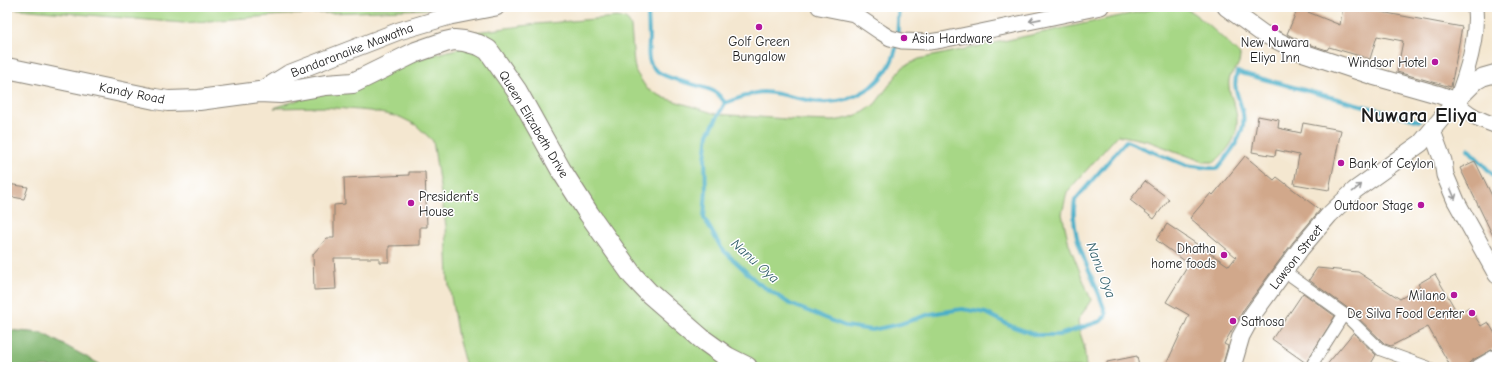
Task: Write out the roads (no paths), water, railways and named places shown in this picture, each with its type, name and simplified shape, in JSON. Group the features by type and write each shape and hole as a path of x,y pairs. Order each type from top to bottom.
{"highway":[{"name":"Queen Elizabeth Drive","path":"259,92 281,93 326,85 353,83 401,59 445,42 464,40 484,47 492,54 517,91 561,170 589,214 633,276 649,293 702,338 727,357 747,367"},
{"name":"Kandy Road","path":"7,68 168,101 199,100 259,92"}],"main road":[{"name":"Bandaranaike Mawatha","path":"259,92 288,74 399,31 450,16 496,7"},
{"path":"1226,7 1262,33 1298,51 1373,76 1456,101"},
{"name":"Lawson Street","path":"1232,367 1241,336 1261,303 1284,271 1329,215 1345,198 1366,181 1426,139 1456,101 1476,82 1483,77 1497,73"},
{"path":"1432,131 1445,175"},
{"path":"1415,148 1434,155 1438,161 1468,223 1497,275"}],"street":[{"path":"819,7 854,10 896,40 929,42 1101,7"},
{"path":"1475,7 1476,16 1470,58 1456,101 1462,110 1469,115 1497,126"},
{"path":"1284,271 1344,314 1381,350 1428,367"},
{"path":"1313,367 1313,363 1344,314"},
{"path":"1475,367 1497,354"}],"waterway":[{"name":"Nanu Oya","path":"648,7 648,52 650,62 654,68 660,73 669,77 715,92 725,103"},
{"path":"725,103 759,92 820,102 832,102 856,96 876,83 890,64 895,52 897,41 899,7"},
{"name":"Nanu Oya","path":"725,103 708,134 705,159 706,191 704,218 722,249 758,283 790,304 845,326 872,330 900,324 930,314 962,309 986,313 1011,326 1036,335 1059,335 1101,321 1106,315 1102,301 1084,259 1075,230 1075,200 1126,141 1185,165 1217,169 1236,144 1242,129 1243,114 1235,84 1237,72 1420,121"},
{"name":"Nanu Oya","path":"1468,149 1497,179"}],"place":[{"name":"Golf Green Bungalow","path":"759,27"},
{"name":"New Nuwara Eliya Inn","path":"1275,28"},
{"name":"Asia Hardware","path":"904,38"},
{"name":"Windsor Hotel","path":"1435,62"},
{"name":"Bank of Ceylon","path":"1341,163"},
{"name":"President's House","path":"411,203"},
{"name":"Outdoor Stage","path":"1421,205"},
{"name":"Dhatha home foods","path":"1224,255"},
{"name":"Milano","path":"1454,295"},
{"name":"De Silva Food Center","path":"1472,313"},
{"name":"Sathosa","path":"1233,321"}],"district":[{"name":"Nuwara Eliya","path":"1419,115"}]}
